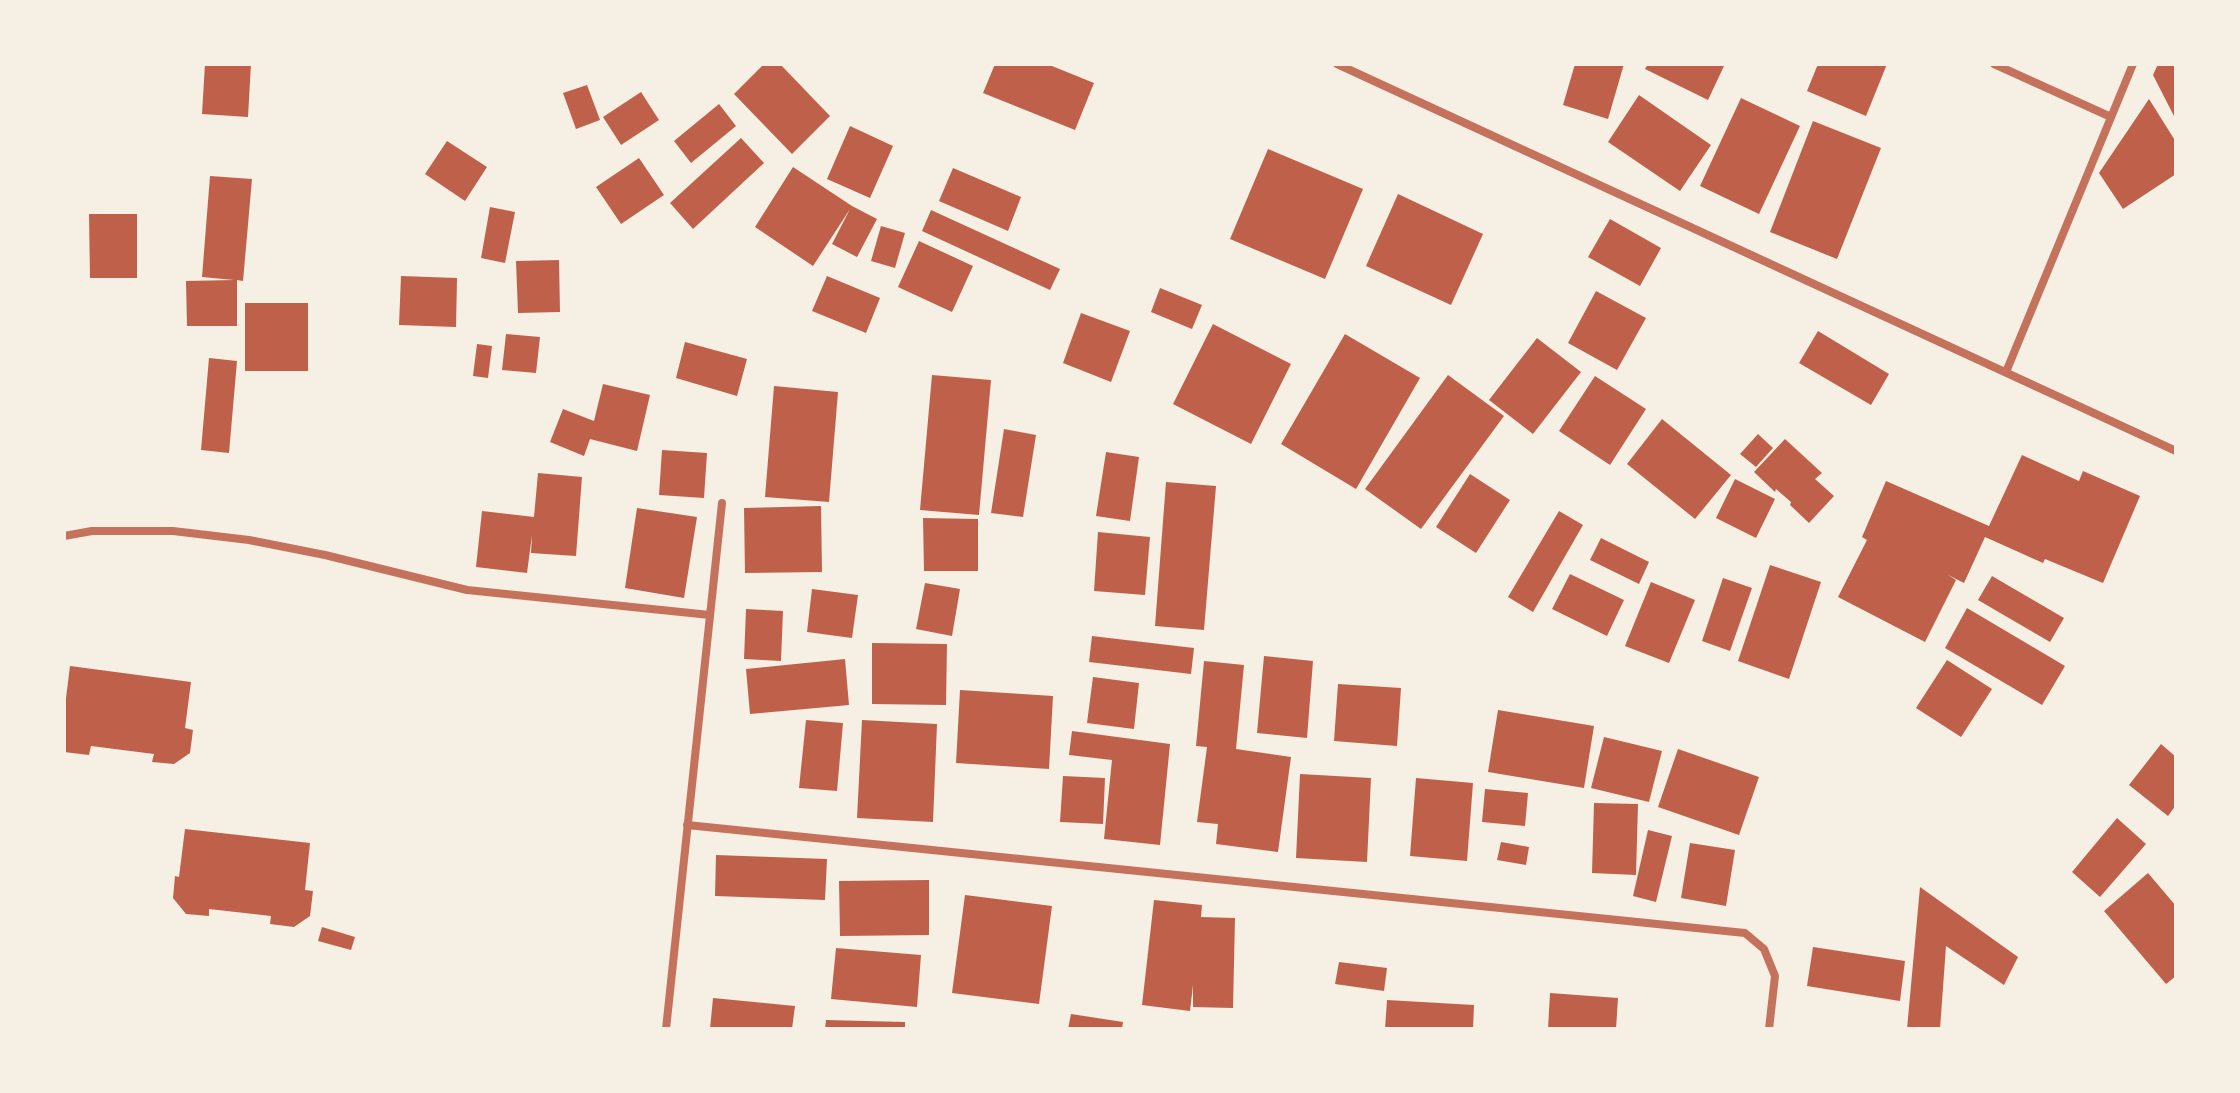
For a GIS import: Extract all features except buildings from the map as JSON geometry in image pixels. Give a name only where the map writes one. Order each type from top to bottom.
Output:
[{"type":"street","points":[[1337,64],[2176,451]]},
{"type":"street","points":[[1994,64],[2111,117]]},
{"type":"street","points":[[2006,372],[2133,64]]},
{"type":"street","points":[[666,1029],[722,503]]},
{"type":"street","points":[[64,536],[92,531],[173,531],[249,540],[467,590],[710,615]]},
{"type":"street","points":[[687,825],[1745,933],[1764,949],[1775,976],[1769,1029]]}]
